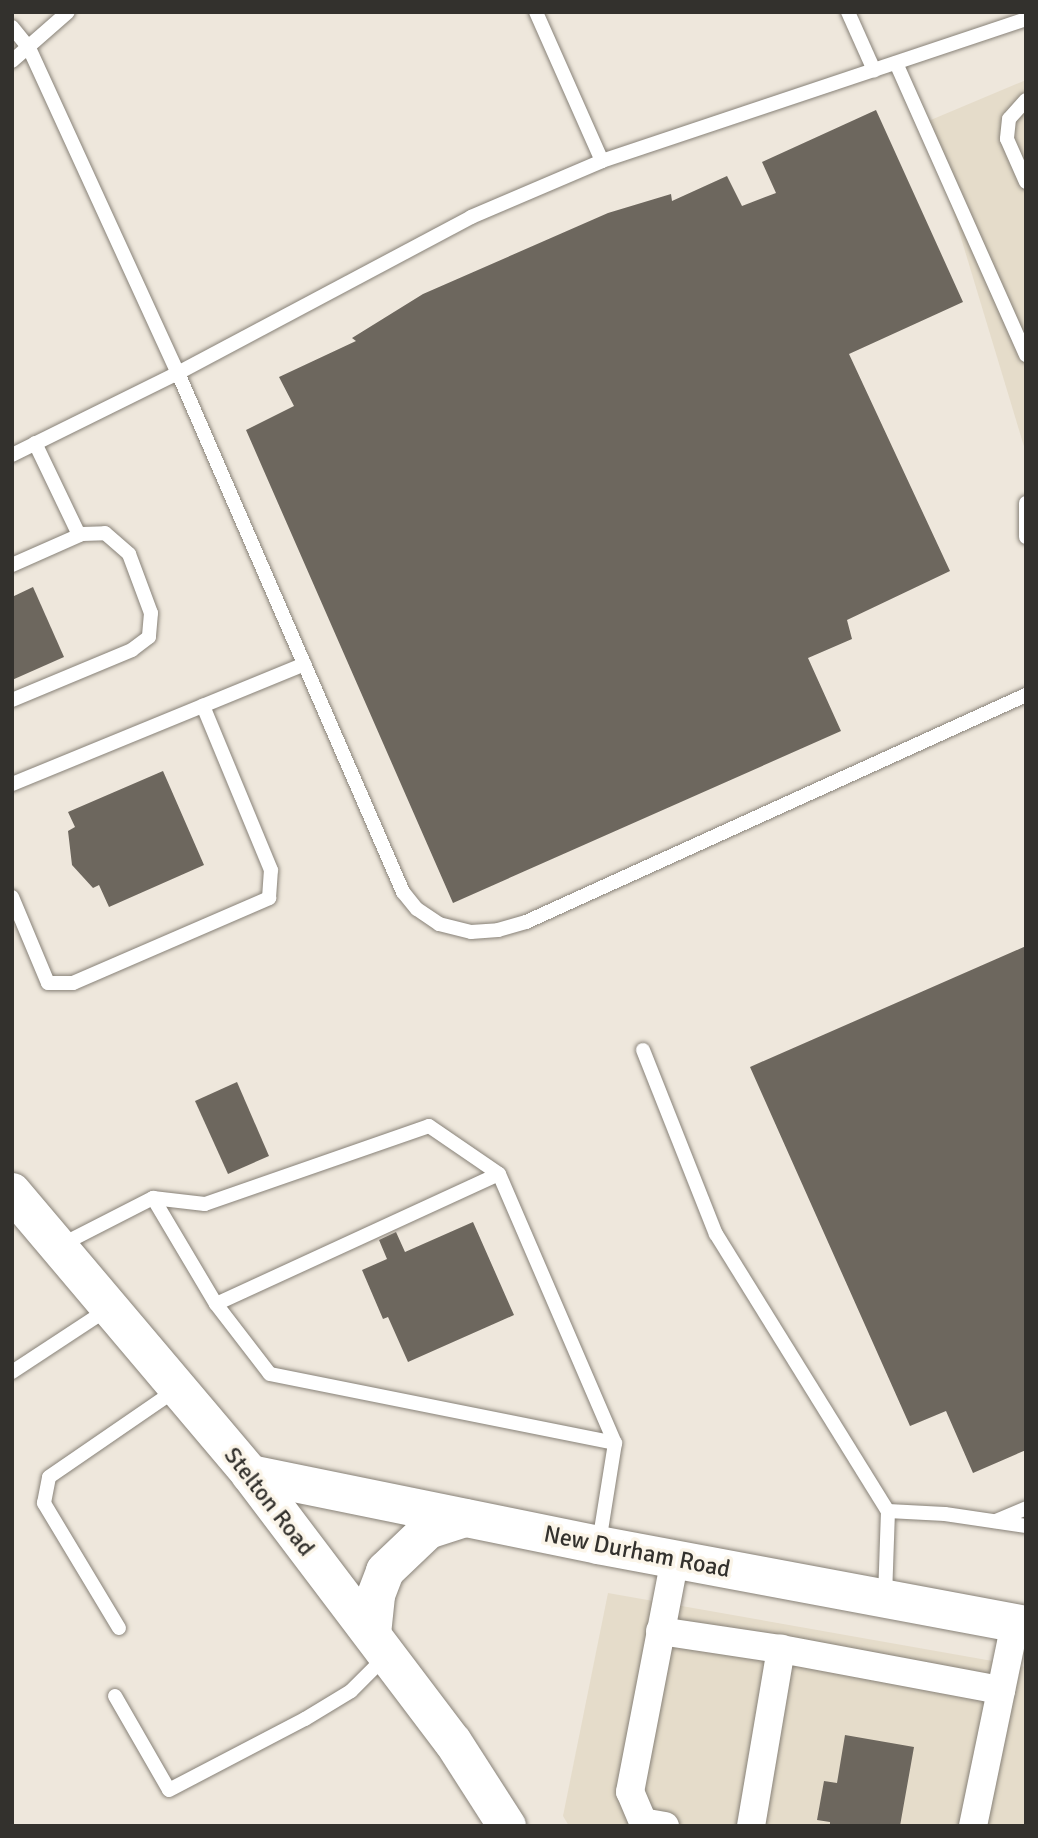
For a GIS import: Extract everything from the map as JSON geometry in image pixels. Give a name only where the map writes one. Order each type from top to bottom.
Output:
[{"type":"main road","name":"Stelton Road","points":[[12,1192],[250,1474],[453,1742],[507,1826]]},
{"type":"main road","name":"New Durham Road","points":[[250,1474],[598,1545],[1020,1624]]},
{"type":"main road","points":[[380,1645],[376,1595],[385,1571],[428,1530],[465,1518]]},
{"type":"street","points":[[665,1826],[643,1822],[630,1792],[675,1559]]},
{"type":"street","points":[[973,1826],[1001,1690],[1020,1624]]},
{"type":"street","points":[[660,1631],[780,1649],[1001,1690]]},
{"type":"street","points":[[751,1826],[780,1649]]},
{"type":"lane","points":[[12,61],[68,12]]},
{"type":"lane","points":[[536,12],[602,161]]},
{"type":"lane","points":[[848,12],[874,70]]},
{"type":"lane","points":[[12,455],[178,373],[471,218],[602,161],[1026,19]]},
{"type":"lane","points":[[12,27],[29,48],[178,373],[403,892],[417,909],[439,923],[471,932],[498,930],[526,922],[1026,695]]},
{"type":"lane","points":[[897,63],[1026,355]]},
{"type":"lane","points":[[1026,100],[1009,119],[1007,139],[1026,182]]},
{"type":"lane","points":[[35,443],[79,535]]},
{"type":"lane","points":[[1026,503],[1026,537]]},
{"type":"lane","points":[[12,565],[79,535],[105,533],[129,554],[151,613],[149,637],[132,650],[12,700]]},
{"type":"lane","points":[[12,784],[304,664]]},
{"type":"lane","points":[[12,897],[48,983],[73,983],[269,898],[271,870],[203,706]]},
{"type":"lane","points":[[643,1050],[716,1234],[888,1511],[885,1598]]},
{"type":"lane","points":[[58,1246],[153,1198],[205,1204],[429,1126],[499,1174],[615,1443],[598,1545]]},
{"type":"lane","points":[[216,1304],[499,1174]]},
{"type":"lane","points":[[153,1198],[216,1304],[270,1374],[615,1443]]},
{"type":"lane","points":[[12,1372],[110,1308]]},
{"type":"lane","points":[[119,1628],[44,1503],[49,1476],[177,1388]]},
{"type":"lane","points":[[994,1522],[1026,1508]]},
{"type":"lane","points":[[888,1511],[945,1514],[1026,1526]]},
{"type":"lane","points":[[116,1696],[169,1790],[306,1719],[351,1691],[380,1645]]},
{"type":"shaded area","points":[[1026,80],[1026,453],[926,122]]},
{"type":"shaded area","points":[[608,1593],[1026,1667],[1024,1826],[569,1826],[563,1816]]},
{"type":"building","points":[[876,110],[963,302],[849,354],[950,571],[847,620],[852,639],[808,658],[841,731],[453,903],[246,430],[294,406],[279,377],[356,341],[352,338],[423,294],[608,213],[671,194],[672,201],[727,176],[742,206],[776,193],[762,162]]},
{"type":"building","points":[[33,587],[64,657],[12,680],[12,597]]},
{"type":"building","points":[[163,771],[204,865],[109,907],[99,885],[93,888],[72,865],[68,831],[75,827],[68,812]]},
{"type":"building","points":[[1026,946],[1026,1450],[973,1473],[946,1411],[910,1426],[750,1067]]},
{"type":"building","points":[[237,1082],[269,1156],[228,1174],[195,1101]]},
{"type":"building","points":[[473,1222],[514,1315],[408,1362],[388,1317],[383,1319],[362,1270],[387,1259],[379,1240],[396,1232],[405,1252]]},
{"type":"building","points":[[845,1735],[914,1747],[900,1826],[830,1826],[830,1822],[817,1820],[824,1781],[837,1783]]}]
